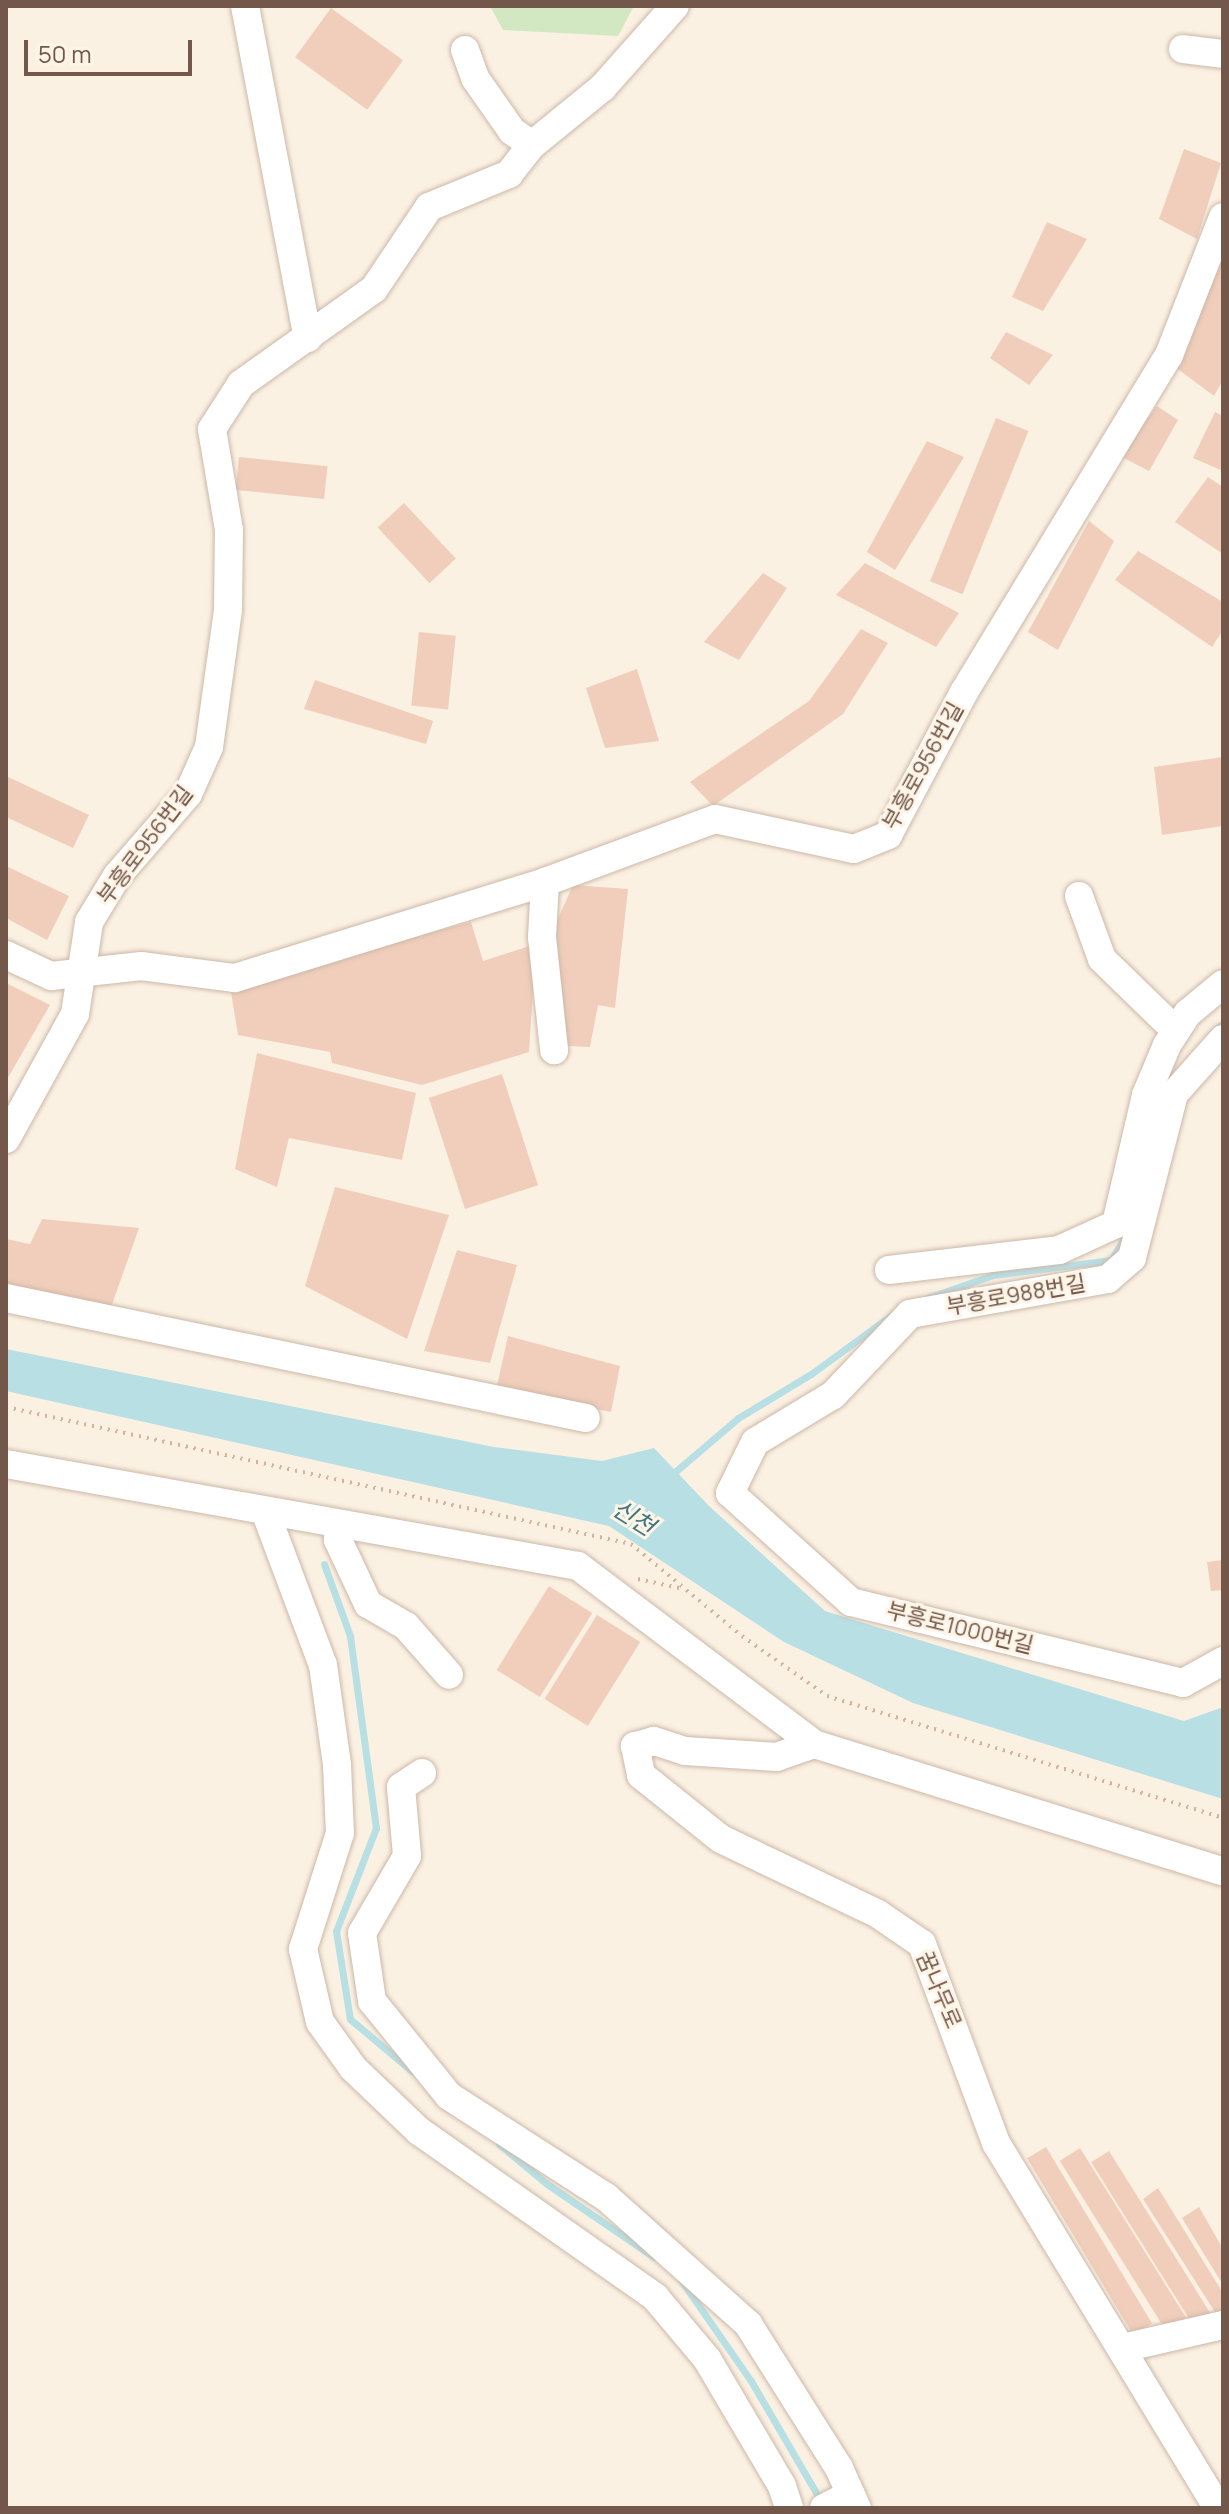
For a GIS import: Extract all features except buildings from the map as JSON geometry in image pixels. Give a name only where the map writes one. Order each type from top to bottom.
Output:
[{"type":"street","points":[[245,6],[308,338]]},
{"type":"street","name":"부흥로956번길","points":[[6,1139],[75,1014],[89,922],[117,876],[188,794],[209,747],[228,610],[229,530],[212,429],[241,384],[374,289],[429,207],[509,174],[532,145],[603,87],[675,6]]},
{"type":"street","points":[[1183,49],[1223,54]]},
{"type":"street","points":[[465,50],[475,78],[512,131],[532,145]]},
{"type":"street","name":"부흥로956번길","points":[[83,974],[141,966],[235,978],[545,882],[715,819],[854,849],[888,835],[964,692],[1169,355],[1223,217]]},
{"type":"street","points":[[545,882],[542,937],[554,1050]]},
{"type":"street","points":[[1079,896],[1102,959],[1176,1031]]},
{"type":"street","points":[[6,955],[51,976],[83,974]]},
{"type":"street","points":[[889,1270],[1059,1250],[1116,1224],[1146,1095],[1176,1031],[1188,1013],[1223,984]]},
{"type":"street","name":"부흥로988번길","points":[[730,1493],[755,1442],[833,1395],[910,1314],[1108,1279],[1132,1258],[1174,1094],[1223,1039]]},
{"type":"street","points":[[6,1298],[586,1418]]},
{"type":"street","points":[[6,1464],[578,1566],[814,1744],[1223,1871]]},
{"type":"street","name":"부흥로1000번길","points":[[730,1493],[851,1602],[1183,1683],[1223,1661]]},
{"type":"street","points":[[265,1511],[323,1665],[337,1765],[340,1833],[303,1949],[320,2022],[353,2068],[419,2131],[655,2297],[707,2359],[782,2486],[789,2508]]},
{"type":"street","points":[[339,1524],[338,1540],[368,1604],[406,1626],[449,1675]]},
{"type":"street","name":"꿈나무로","points":[[814,1744],[777,1757],[685,1751],[654,1741],[635,1746],[641,1775],[721,1839],[878,1914],[922,1944],[996,2143],[1218,2508]]},
{"type":"street","points":[[422,1773],[401,1787],[407,1856],[362,1933],[372,2001],[449,2096],[606,2197],[748,2324],[854,2501],[824,2508]]},
{"type":"street","points":[[1123,2348],[1223,2325]]},
{"type":"green space","points":[[490,6],[634,6],[618,36],[503,30]]},
{"type":"water","name":"신천","points":[[6,1349],[494,1447],[602,1461],[654,1448],[709,1506],[825,1611],[1184,1721],[1223,1707],[1223,1799],[913,1703],[784,1642],[609,1526],[6,1391]]},
{"type":"waterway","points":[[1213,1032],[1223,1023]]},
{"type":"waterway","points":[[927,1298],[993,1275],[1111,1260],[1125,1237]]},
{"type":"waterway","points":[[669,1477],[738,1418],[811,1374],[904,1306]]},
{"type":"waterway","points":[[324,1564],[350,1636],[376,1828],[336,1931],[350,2019],[413,2072]]},
{"type":"waterway","points":[[499,2144],[547,2184],[654,2257]]},
{"type":"waterway","points":[[681,2280],[751,2381],[822,2503]]}]
